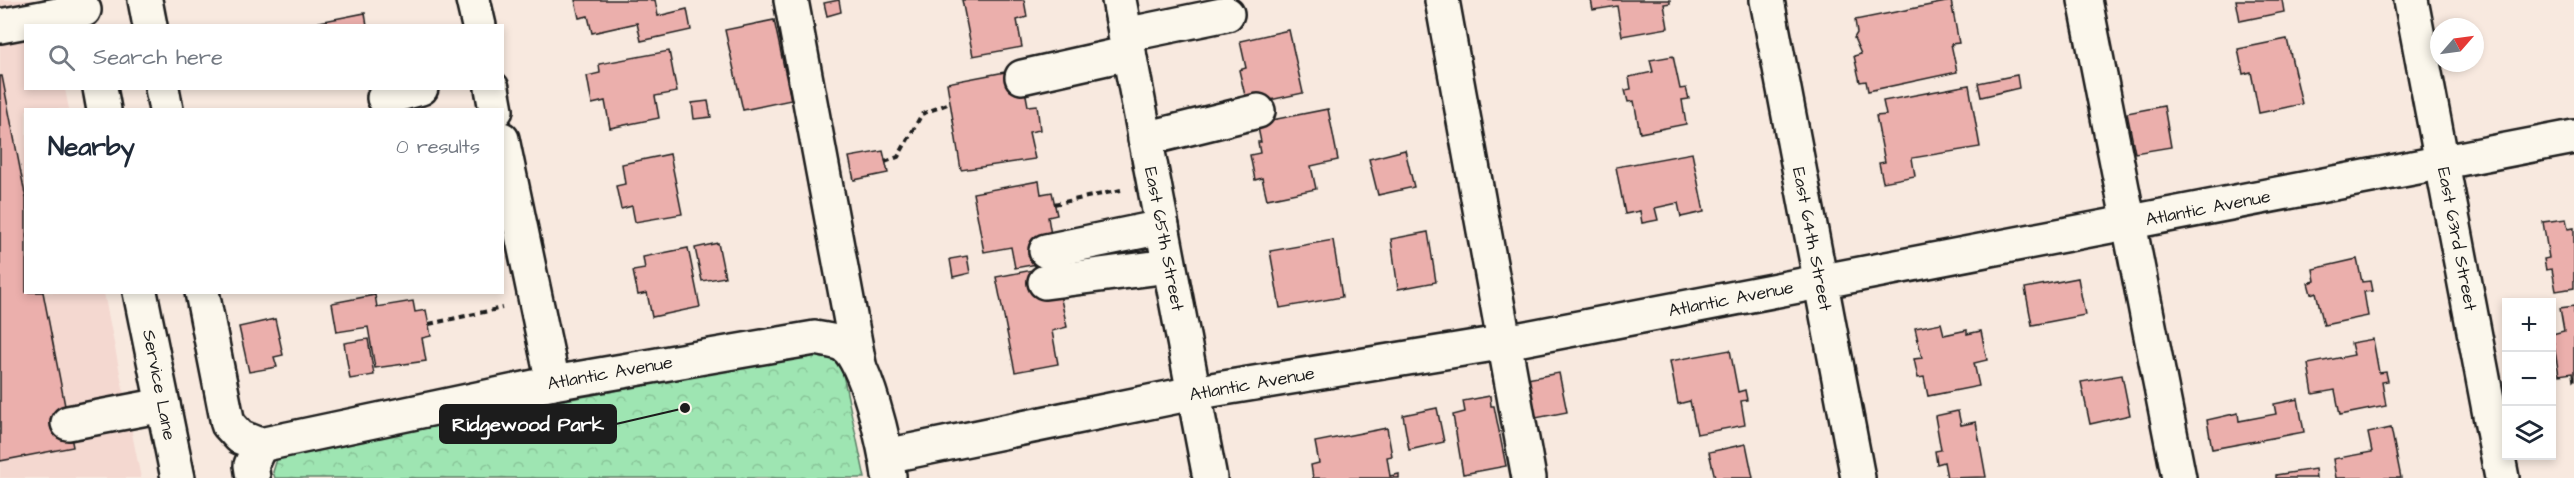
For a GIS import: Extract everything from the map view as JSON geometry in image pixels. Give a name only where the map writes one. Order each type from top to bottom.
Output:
[{"type":"street","points":[[145,0],[150,24]]},
{"type":"street","points":[[473,0],[479,24]]},
{"type":"street","points":[[791,0],[859,364]]},
{"type":"street","name":"East 65th Street","points":[[1119,0],[1210,478]]},
{"type":"street","points":[[1442,0],[1529,478]]},
{"type":"street","name":"East 64th Street","points":[[1767,0],[1858,478]]},
{"type":"street","points":[[2085,0],[2179,478]]},
{"type":"street","name":"East 63rd Street","points":[[2411,0],[2502,478]]},
{"type":"street","points":[[0,26],[85,12]]},
{"type":"street","points":[[1022,77],[1227,14]]},
{"type":"street","points":[[100,90],[104,108]]},
{"type":"street","points":[[162,90],[166,108]]},
{"type":"street","points":[[384,98],[414,90]]},
{"type":"street","points":[[492,90],[496,108]]},
{"type":"street","points":[[1145,139],[1258,111]]},
{"type":"street","name":"Atlantic Avenue","points":[[260,445],[553,383],[815,338],[844,345],[859,364],[888,467],[1193,393],[1506,342],[2574,137]]},
{"type":"street","points":[[504,149],[553,383]]},
{"type":"street","points":[[1162,227],[1046,267],[1169,266]]},
{"type":"street","name":"Service Lane","points":[[140,294],[178,478]]},
{"type":"street","points":[[202,294],[228,424],[240,437],[260,445],[251,465],[253,478]]},
{"type":"street","points":[[68,423],[163,405]]},
{"type":"path","points":[[885,162],[898,157],[922,114],[950,103]]},
{"type":"path","points":[[1054,204],[1153,183]]},
{"type":"path","points":[[429,324],[536,301]]},
{"type":"shaded area","points":[[0,0],[48,0],[53,24],[24,24],[24,90],[65,90],[69,108],[24,108],[24,294],[104,294],[141,478],[0,478]]},
{"type":"green space","points":[[814,353],[828,354],[841,365],[865,478],[275,478],[273,472],[277,459],[291,452]]},
{"type":"building","points":[[575,0],[655,0],[658,16],[687,9],[691,30],[641,41],[637,23],[592,33],[588,16],[579,18]]},
{"type":"building","points":[[839,0],[841,12],[827,16],[824,3]]},
{"type":"building","points":[[962,0],[1024,0],[1027,17],[1017,20],[1022,47],[973,56]]},
{"type":"building","points":[[1591,0],[1670,0],[1670,3],[1664,4],[1668,28],[1622,36],[1617,6],[1593,10]]},
{"type":"building","points":[[2236,0],[2282,0],[2284,12],[2240,21]]},
{"type":"building","points":[[1951,1],[1959,43],[1951,44],[1957,72],[1868,91],[1866,81],[1860,82],[1854,56],[1861,54],[1854,38],[1857,33],[1855,20]]},
{"type":"building","points":[[365,13],[367,24],[320,24],[319,22]]},
{"type":"building","points":[[774,20],[791,100],[743,110],[725,30]]},
{"type":"building","points":[[1289,30],[1303,93],[1256,103],[1246,100],[1239,70],[1246,68],[1240,41]]},
{"type":"building","points":[[2287,39],[2302,104],[2259,113],[2251,72],[2243,74],[2238,49]]},
{"type":"building","points":[[669,51],[677,92],[655,96],[659,118],[610,128],[605,101],[592,104],[587,76],[600,73],[599,64]]},
{"type":"building","points":[[1673,56],[1680,89],[1686,88],[1689,99],[1682,100],[1686,124],[1640,133],[1634,101],[1628,102],[1625,90],[1631,89],[1629,77],[1653,72],[1650,60]]},
{"type":"building","points":[[1021,69],[1028,106],[1037,105],[1040,130],[1029,132],[1035,159],[961,170],[947,83]]},
{"type":"building","points":[[2017,75],[2019,88],[1981,97],[1978,83]]},
{"type":"building","points":[[0,76],[2,76],[24,189],[24,294],[43,294],[73,447],[0,461]]},
{"type":"building","points":[[1969,85],[1980,147],[1912,158],[1915,176],[1883,182],[1879,163],[1885,162],[1876,116],[1886,115],[1883,101]]},
{"type":"building","points":[[708,101],[711,117],[694,119],[692,103]]},
{"type":"building","points":[[2164,106],[2171,147],[2135,153],[2127,113]]},
{"type":"building","points":[[1328,109],[1338,160],[1311,166],[1316,189],[1267,199],[1262,178],[1255,180],[1250,155],[1260,153],[1258,142],[1261,142],[1257,123]]},
{"type":"building","points":[[1405,150],[1414,187],[1378,195],[1369,159]]},
{"type":"building","points":[[883,151],[888,173],[854,180],[849,157]]},
{"type":"building","points":[[1692,153],[1704,212],[1681,217],[1678,203],[1655,208],[1658,220],[1642,223],[1640,211],[1625,214],[1616,167]]},
{"type":"building","points":[[670,154],[682,214],[635,222],[632,206],[621,209],[616,186],[625,184],[622,164]]},
{"type":"building","points":[[1039,181],[1041,194],[1052,192],[1057,215],[1048,217],[1052,241],[1048,262],[1015,268],[1011,247],[984,252],[973,193]]},
{"type":"building","points":[[2566,219],[2568,229],[2574,228],[2574,288],[2556,291],[2552,269],[2546,270],[2544,259],[2549,258],[2543,222]]},
{"type":"building","points":[[1428,232],[1436,282],[1398,289],[1391,239]]},
{"type":"building","points":[[1333,240],[1342,297],[1280,308],[1270,251]]},
{"type":"building","points":[[718,243],[725,277],[702,281],[695,248]]},
{"type":"building","points":[[688,248],[700,307],[652,317],[647,293],[638,295],[633,271],[645,269],[643,257]]},
{"type":"building","points":[[967,256],[970,273],[953,277],[950,259]]},
{"type":"building","points":[[2357,259],[2362,282],[2370,281],[2372,291],[2364,292],[2368,316],[2324,325],[2316,292],[2311,294],[2308,283],[2315,281],[2313,269]]},
{"type":"building","points":[[1043,268],[1059,290],[1067,327],[1052,331],[1058,364],[1015,372],[996,277]]},
{"type":"building","points":[[2078,278],[2085,315],[2032,325],[2025,288]]},
{"type":"building","points":[[375,295],[377,307],[413,301],[415,312],[426,310],[431,336],[422,338],[426,361],[375,368],[368,327],[337,332],[332,303]]},
{"type":"building","points":[[2574,306],[2573,381],[2572,373],[2559,375],[2556,333],[2564,331],[2560,308]]},
{"type":"building","points":[[275,319],[283,355],[274,357],[277,367],[249,372],[239,327]]},
{"type":"building","points":[[1941,323],[1944,335],[1967,330],[1967,334],[1981,331],[1987,360],[1974,363],[1979,386],[1928,396],[1924,377],[1918,378],[1914,359],[1922,358],[1915,328]]},
{"type":"building","points":[[368,339],[374,375],[350,379],[344,343]]},
{"type":"building","points":[[2373,339],[2379,373],[2386,372],[2388,381],[2382,382],[2386,406],[2340,415],[2335,390],[2313,394],[2308,364],[2354,355],[2351,343]]},
{"type":"building","points":[[1730,350],[1738,392],[1745,390],[1747,400],[1741,401],[1745,425],[1697,434],[1690,401],[1678,404],[1670,361]]},
{"type":"building","points":[[1559,373],[1567,412],[1536,418],[1527,379]]},
{"type":"building","points":[[2122,375],[2130,415],[2090,424],[2081,382]]},
{"type":"building","points":[[1490,396],[1506,466],[1463,474],[1453,415],[1465,412],[1463,401]]},
{"type":"building","points":[[2298,399],[2304,432],[2212,449],[2207,420],[2238,413],[2239,421],[2276,414],[2274,404]]},
{"type":"building","points":[[1437,408],[1444,442],[1409,450],[1403,415]]},
{"type":"building","points":[[1958,411],[1961,425],[1976,422],[1986,477],[1947,478],[1944,462],[1937,464],[1935,451],[1941,450],[1935,416]]},
{"type":"building","points":[[1387,428],[1392,456],[1387,457],[1390,476],[1399,474],[1399,478],[1313,478],[1311,465],[1319,463],[1315,442]]},
{"type":"building","points":[[2391,428],[2401,478],[2336,478],[2333,459],[2372,452],[2368,433]]},
{"type":"building","points":[[1746,444],[1753,478],[1715,478],[1709,452]]},
{"type":"building","points":[[2315,469],[2316,478],[2276,478],[2276,475]]},
{"type":"place","name":"Ridgewood Park","points":[[685,408]]}]
